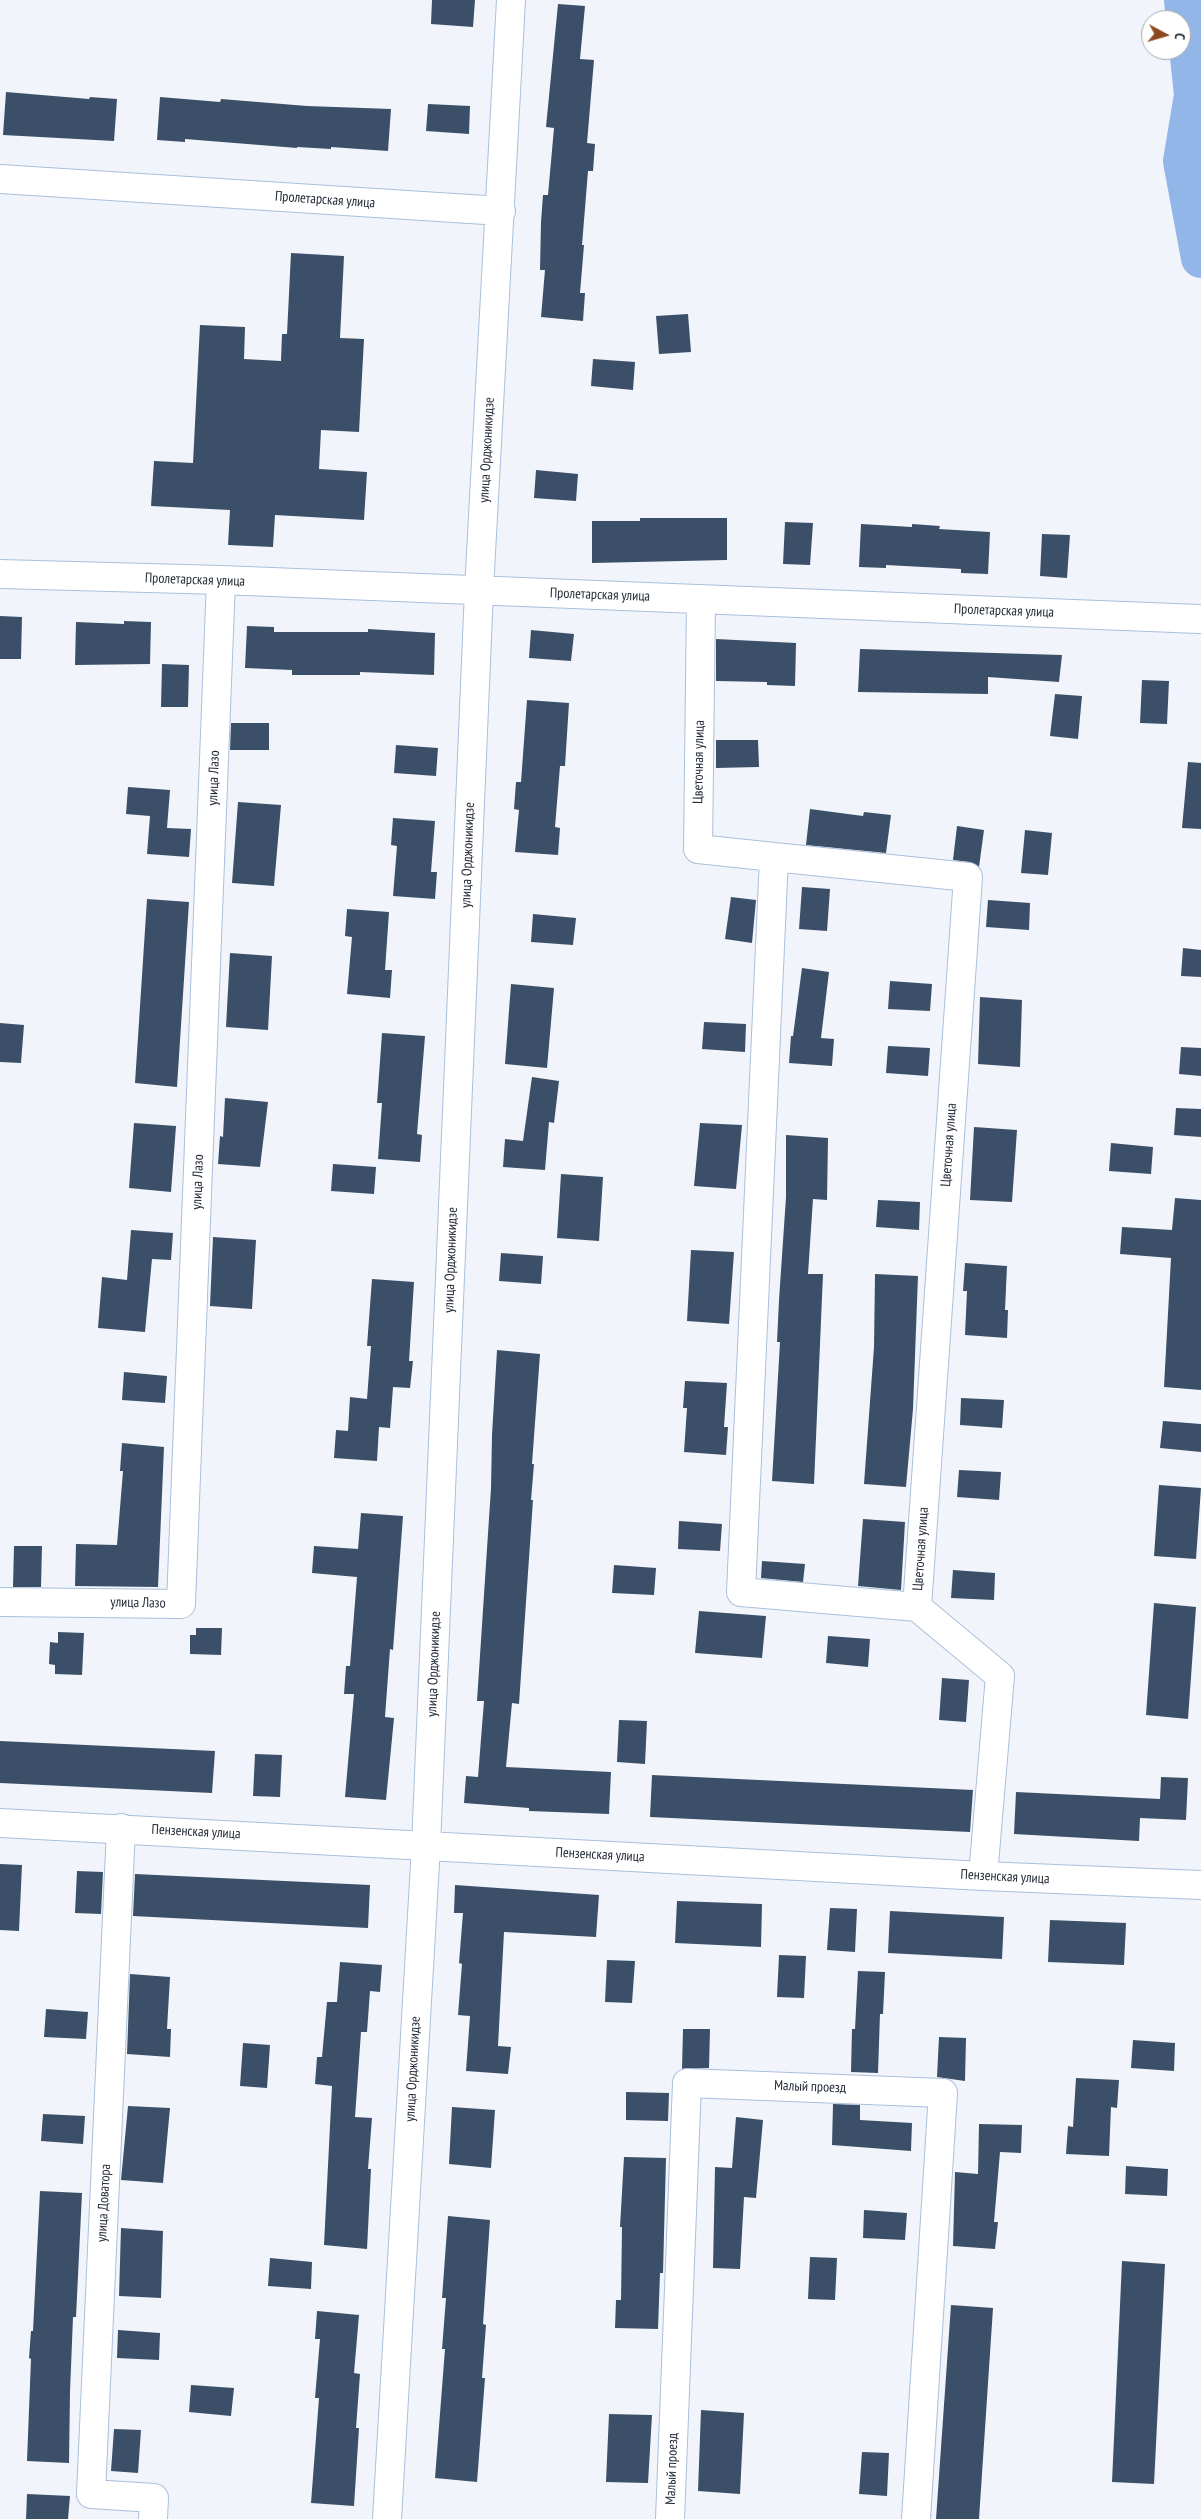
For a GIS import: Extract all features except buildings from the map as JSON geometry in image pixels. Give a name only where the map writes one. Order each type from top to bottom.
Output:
[{"type":"street","name":"улица Орджоникидзе","points":[[387,2519],[426,1846],[479,590],[511,0]]},
{"type":"street","name":"Пролетарская улица","points":[[0,179],[501,212]]},
{"type":"street","name":"Пролетарская улица","points":[[0,574],[221,580],[1200,619]]},
{"type":"street","name":"улица Лазо","points":[[0,1602],[181,1604],[221,580]]},
{"type":"street","name":"Цветочная улица","points":[[701,599],[698,849],[968,877],[917,1607]]},
{"type":"street","name":"Цветочная улица","points":[[774,857],[741,1592],[917,1607],[1000,1676],[983,1876]]},
{"type":"street","name":"Пензенская улица","points":[[0,1823],[121,1828],[983,1876],[1201,1885]]},
{"type":"street","name":"улица Доватора","points":[[121,1828],[91,2494],[154,2498],[153,2519]]},
{"type":"street","name":"Малый проезд","points":[[670,2519],[687,2082],[943,2093],[916,2519]]},
{"type":"waterway","points":[[1184,0],[1194,95],[1183,161],[1201,258]]}]
